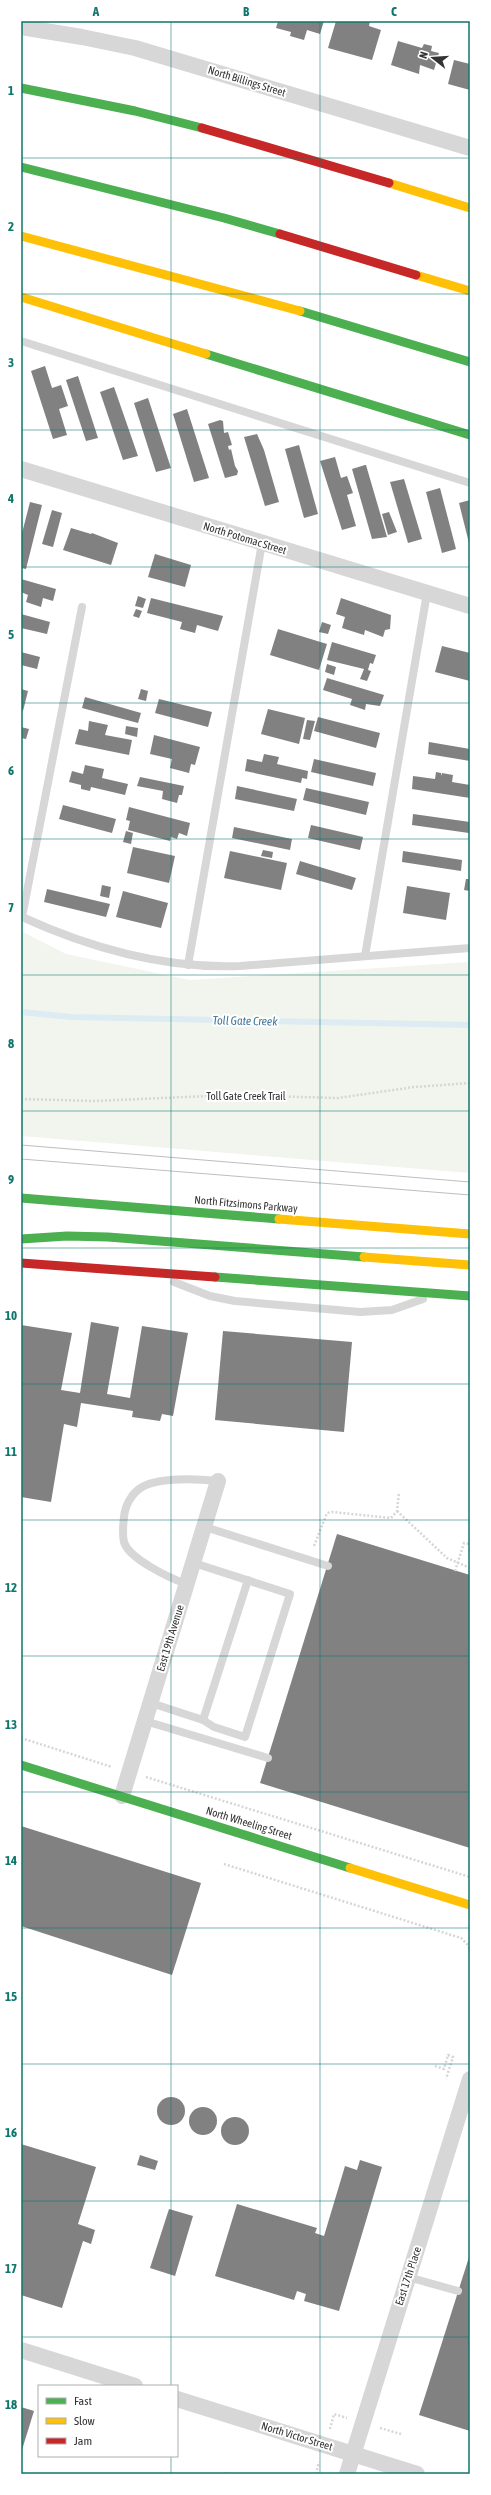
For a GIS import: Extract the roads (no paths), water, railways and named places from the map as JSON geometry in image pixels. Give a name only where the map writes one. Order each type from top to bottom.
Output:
[{"type":"main road","points":[[21,88],[154,115],[239,138],[470,208]]},
{"type":"main road","points":[[21,168],[194,210],[470,291]]},
{"type":"main road","points":[[21,236],[235,292],[470,362]]},
{"type":"main road","points":[[21,297],[470,434]]},
{"type":"main road","name":"North Fitzsimons Parkway","points":[[21,1198],[470,1234]]},
{"type":"main road","points":[[21,1239],[67,1236],[108,1237],[470,1265]]},
{"type":"main road","points":[[21,1263],[470,1296]]},
{"type":"main road","name":"North Wheeling Street","points":[[21,1765],[470,1905]]},
{"type":"street","name":"North Billings Street","points":[[21,27],[44,26],[164,56],[470,148]]},
{"type":"street","name":"North Potomac Street","points":[[21,469],[470,606]]},
{"type":"street","name":"East 19th Avenue","points":[[122,1796],[186,1584],[205,1527],[218,1480]]},
{"type":"street","name":"East 17th Place","points":[[347,2474],[470,2079]]},
{"type":"street","points":[[21,2350],[132,2385]]},
{"type":"street","name":"North Victor Street","points":[[178,2399],[417,2474]]},
{"type":"lane","points":[[21,341],[470,482]]},
{"type":"lane","points":[[188,965],[262,543]]},
{"type":"lane","points":[[365,956],[427,593]]},
{"type":"lane","points":[[82,607],[22,917],[94,945],[188,965],[240,966],[470,948]]},
{"type":"lane","points":[[150,1272],[210,1296],[235,1301],[360,1312],[392,1310],[438,1293]]},
{"type":"lane","points":[[186,1584],[161,1574],[140,1559],[124,1543],[122,1529],[124,1512],[133,1494],[144,1486],[171,1481],[218,1480]]},
{"type":"lane","points":[[205,1527],[328,1566]]},
{"type":"lane","points":[[151,1703],[203,1720],[214,1727],[245,1737],[290,1594],[194,1563]]},
{"type":"lane","points":[[203,1720],[248,1580]]},
{"type":"lane","points":[[145,1720],[268,1758]]},
{"type":"lane","points":[[408,2277],[458,2292]]},
{"type":"waterway","name":"Toll Gate Creek","points":[[21,1012],[71,1017],[470,1025]]},
{"type":"tram line","points":[[21,1145],[470,1182]]},
{"type":"tram line","points":[[21,1159],[470,1195]]}]
